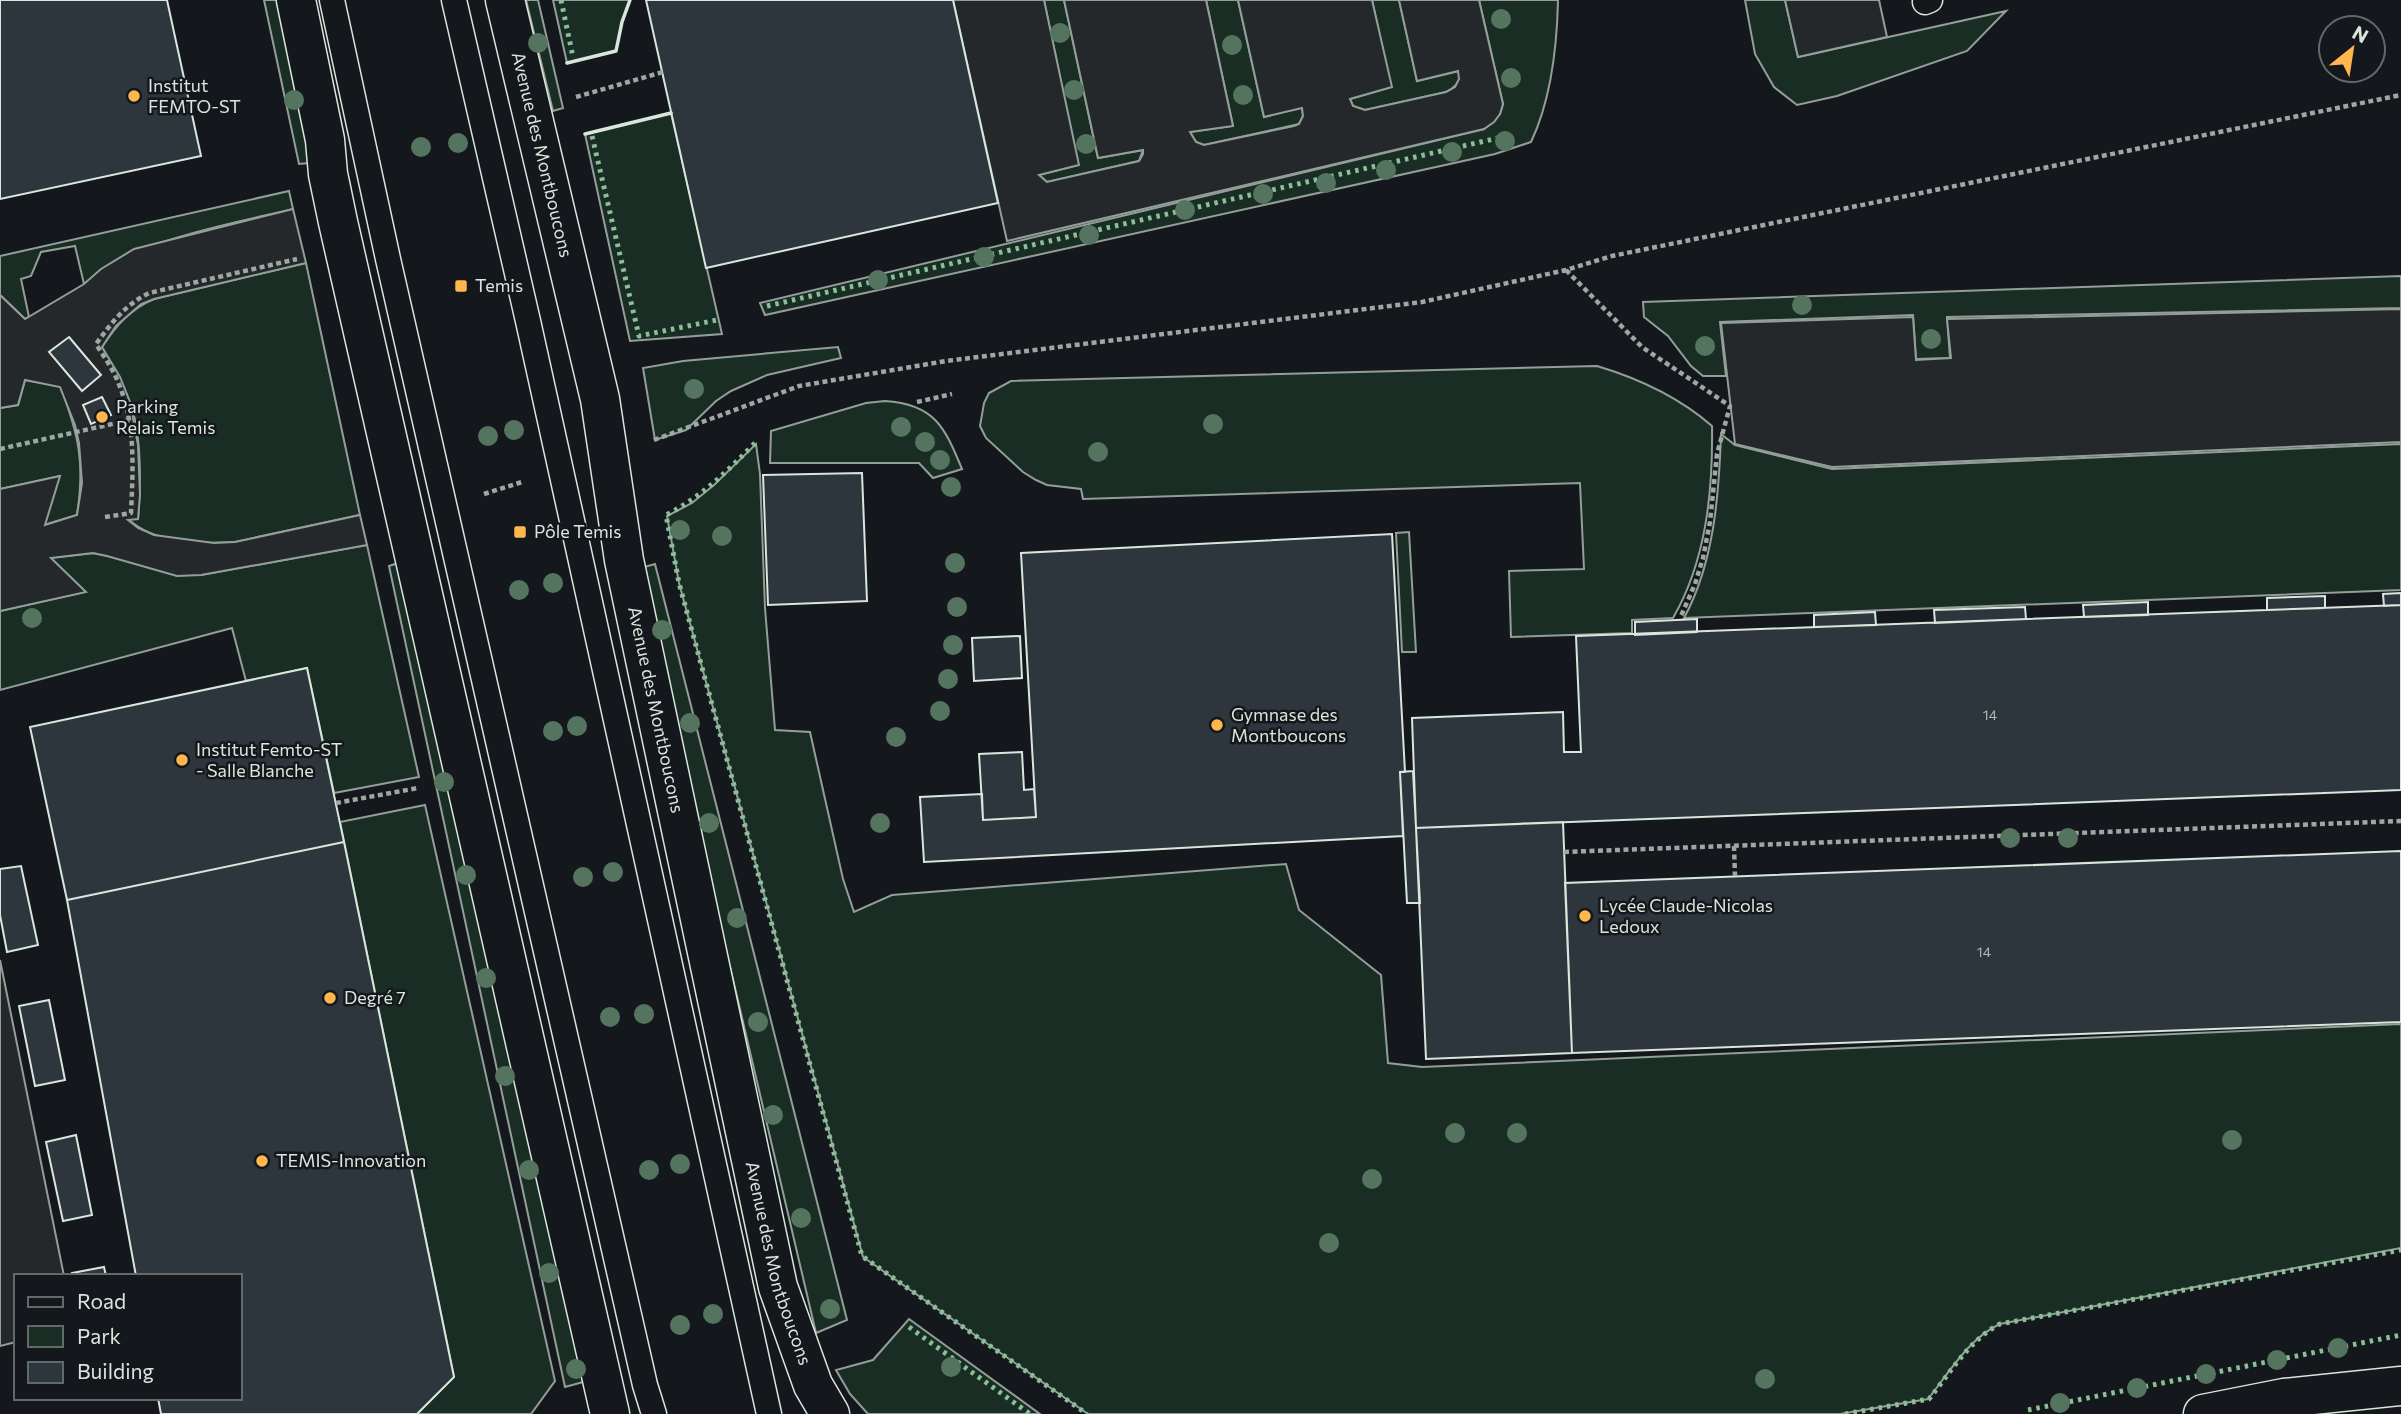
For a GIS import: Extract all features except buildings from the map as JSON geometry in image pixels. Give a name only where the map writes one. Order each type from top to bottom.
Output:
[{"type":"street","points":[[296,0],[325,140],[328,174],[338,222],[610,1414]]},
{"type":"street","name":"Avenue des Montboucons","points":[[505,0],[600,399],[624,561],[778,1287],[813,1385],[830,1414]]},
{"type":"street","points":[[2284,1398],[2401,1359]]},
{"type":"street","points":[[2203,1414],[2284,1398],[2401,1387]]},
{"type":"lane","points":[[332,0],[447,519],[645,1385],[654,1414]]},
{"type":"lane","points":[[454,0],[525,308],[769,1414]]},
{"type":"path","points":[[579,96],[663,72]]},
{"type":"path","points":[[655,440],[799,386],[946,361],[1422,302],[1566,270],[1612,256],[2401,95]]},
{"type":"path","points":[[105,517],[131,513],[133,446],[130,420],[118,381],[96,344],[116,316],[129,304],[149,293],[299,259]]},
{"type":"path","points":[[1566,270],[1643,347],[1730,406],[1717,454],[1712,512],[1703,558],[1681,616]]},
{"type":"path","points":[[917,401],[952,394]]},
{"type":"path","points":[[0,449],[130,420]]},
{"type":"path","points":[[336,803],[427,787]]},
{"type":"path","points":[[1564,852],[2401,821]]},
{"type":"path","points":[[1734,846],[1735,876]]},
{"type":"green space","points":[[264,0],[280,0],[308,129],[309,163],[299,164]]},
{"type":"green space","points":[[526,0],[538,0],[563,108],[553,111]]},
{"type":"green space","points":[[553,0],[630,0],[616,51],[567,63]]},
{"type":"green space","points":[[1044,0],[1064,0],[1098,158],[1143,150],[1139,161],[1047,182],[1039,175],[1078,165]]},
{"type":"green space","points":[[1206,0],[1238,0],[1264,117],[1302,107],[1303,116],[1299,124],[1204,145],[1196,142],[1190,132],[1233,126]]},
{"type":"green space","points":[[1372,0],[1399,0],[1417,81],[1459,71],[1458,81],[1454,86],[1446,92],[1365,110],[1353,106],[1350,99],[1391,87]]},
{"type":"green space","points":[[1479,0],[1558,0],[1552,73],[1544,109],[1531,142],[1495,154],[765,315],[760,303],[1484,129],[1500,114],[1503,104]]},
{"type":"green space","points":[[1745,0],[1785,0],[1798,57],[2006,11],[1967,51],[1837,96],[1797,105],[1774,87],[1755,54]]},
{"type":"green space","points":[[671,113],[722,334],[630,341],[585,134]]},
{"type":"green space","points":[[289,191],[293,209],[212,228],[156,245],[105,269],[84,284],[75,246],[41,252],[31,276],[21,279],[29,317],[25,319],[0,295],[0,256]]},
{"type":"green space","points":[[306,263],[360,515],[235,542],[178,541],[139,527],[128,519],[138,519],[140,475],[136,427],[126,393],[102,347],[124,319],[154,299]]},
{"type":"green space","points":[[2401,276],[2401,308],[1947,317],[1950,358],[1916,359],[1913,315],[1720,322],[1726,376],[1703,376],[1691,366],[1668,336],[1644,317],[1643,302]]},
{"type":"green space","points":[[838,347],[841,358],[767,375],[716,401],[686,430],[655,440],[643,368],[683,361]]},
{"type":"green space","points":[[1597,366],[1658,390],[1686,406],[1712,426],[1709,501],[1693,573],[1673,618],[1632,620],[1632,633],[1511,637],[1509,571],[1584,569],[1580,483],[1083,499],[1081,489],[1047,485],[1023,472],[986,438],[980,426],[984,403],[989,393],[1011,381]]},
{"type":"green space","points":[[25,380],[60,386],[79,449],[77,515],[44,525],[59,476],[0,489],[0,408],[18,405]]},
{"type":"green space","points":[[885,401],[916,407],[927,413],[943,430],[962,469],[933,478],[919,463],[770,463],[771,431],[866,403]]},
{"type":"green space","points":[[1721,434],[1735,445],[1832,469],[2401,444],[2401,590],[1684,618],[1702,575],[1713,528]]},
{"type":"green space","points":[[756,444],[775,730],[810,732],[843,879],[854,912],[892,895],[1286,864],[1299,910],[1381,975],[1388,1063],[1422,1067],[2401,1024],[2401,1248],[2000,1324],[1969,1347],[1928,1399],[1840,1414],[1088,1414],[863,1257],[679,583],[667,516],[692,503]]},
{"type":"green space","points":[[1409,532],[1416,652],[1402,652],[1396,533]]},
{"type":"green space","points":[[367,545],[419,777],[334,793],[307,668],[246,681],[232,628],[0,690],[0,611],[85,592],[50,558],[93,553],[201,575]]},
{"type":"green space","points":[[407,560],[594,1379],[565,1387],[389,566]]},
{"type":"green space","points":[[655,564],[847,1320],[816,1333],[639,579],[644,567]]},
{"type":"green space","points":[[425,805],[555,1381],[531,1414],[417,1414],[454,1377],[340,822]]},
{"type":"green space","points":[[909,1319],[1040,1414],[868,1414],[850,1394],[836,1370],[873,1360]]},
{"type":"shaded area","points":[[953,0],[1044,0],[1079,165],[1039,175],[1047,182],[1139,161],[1143,154],[1143,150],[1098,158],[1064,0],[1206,0],[1233,126],[1190,132],[1196,142],[1204,145],[1294,126],[1299,124],[1303,116],[1302,108],[1264,117],[1238,0],[1372,0],[1392,87],[1350,99],[1353,106],[1365,110],[1446,92],[1455,87],[1459,79],[1458,71],[1417,81],[1399,0],[1479,0],[1503,104],[1494,122],[1484,129],[1007,241]]},
{"type":"shaded area","points":[[1785,0],[1879,0],[1887,37],[1798,57]]},
{"type":"shaded area","name":"Parking Relais Temis","points":[[293,209],[306,263],[141,304],[116,326],[102,347],[120,377],[130,402],[138,445],[138,519],[128,520],[154,535],[214,543],[235,542],[360,515],[367,545],[201,575],[177,576],[93,553],[51,558],[86,592],[0,611],[0,489],[60,476],[45,525],[77,515],[82,483],[75,425],[60,387],[25,380],[18,405],[0,408],[0,295],[25,319],[84,284],[101,269],[134,249]]},
{"type":"shaded area","points":[[2401,309],[2401,442],[1832,467],[1735,444],[1721,323],[1913,317],[1916,360],[1951,358],[1947,319]]},
{"type":"shaded area","points":[[0,960],[64,1274],[14,1274],[14,1342],[0,1346]]},
{"type":"hedge","points":[[561,0],[573,57]]},
{"type":"hedge","points":[[767,306],[1511,135]]},
{"type":"hedge","points":[[592,136],[639,336],[717,320]]},
{"type":"hedge","points":[[755,443],[703,492],[666,515],[679,583],[862,1256],[1087,1414]]},
{"type":"hedge","points":[[1845,1414],[1929,1399],[1969,1348],[2000,1324],[2401,1250]]},
{"type":"hedge","points":[[909,1327],[1030,1414]]},
{"type":"hedge","points":[[2028,1410],[2401,1335]]},
{"type":"wall","points":[[567,63],[616,51],[630,0]]},
{"type":"wall","points":[[585,134],[671,113]]},
{"type":"place","name":"Institut FEMTO-ST","points":[[134,96]]},
{"type":"place","name":"Temis","points":[[461,286]]},
{"type":"place","name":"Parking Relais Temis","points":[[102,417]]},
{"type":"place","name":"Pôle Temis","points":[[520,532]]},
{"type":"place","name":"Gymnase des Montboucons","points":[[1217,725]]},
{"type":"place","name":"Institut Femto-ST - Salle Blanche","points":[[182,760]]},
{"type":"place","name":"Lycée Claude-Nicolas Ledoux","points":[[1585,916]]},
{"type":"place","name":"Degré 7","points":[[330,998]]},
{"type":"place","name":"TEMIS-Innovation","points":[[262,1161]]}]
